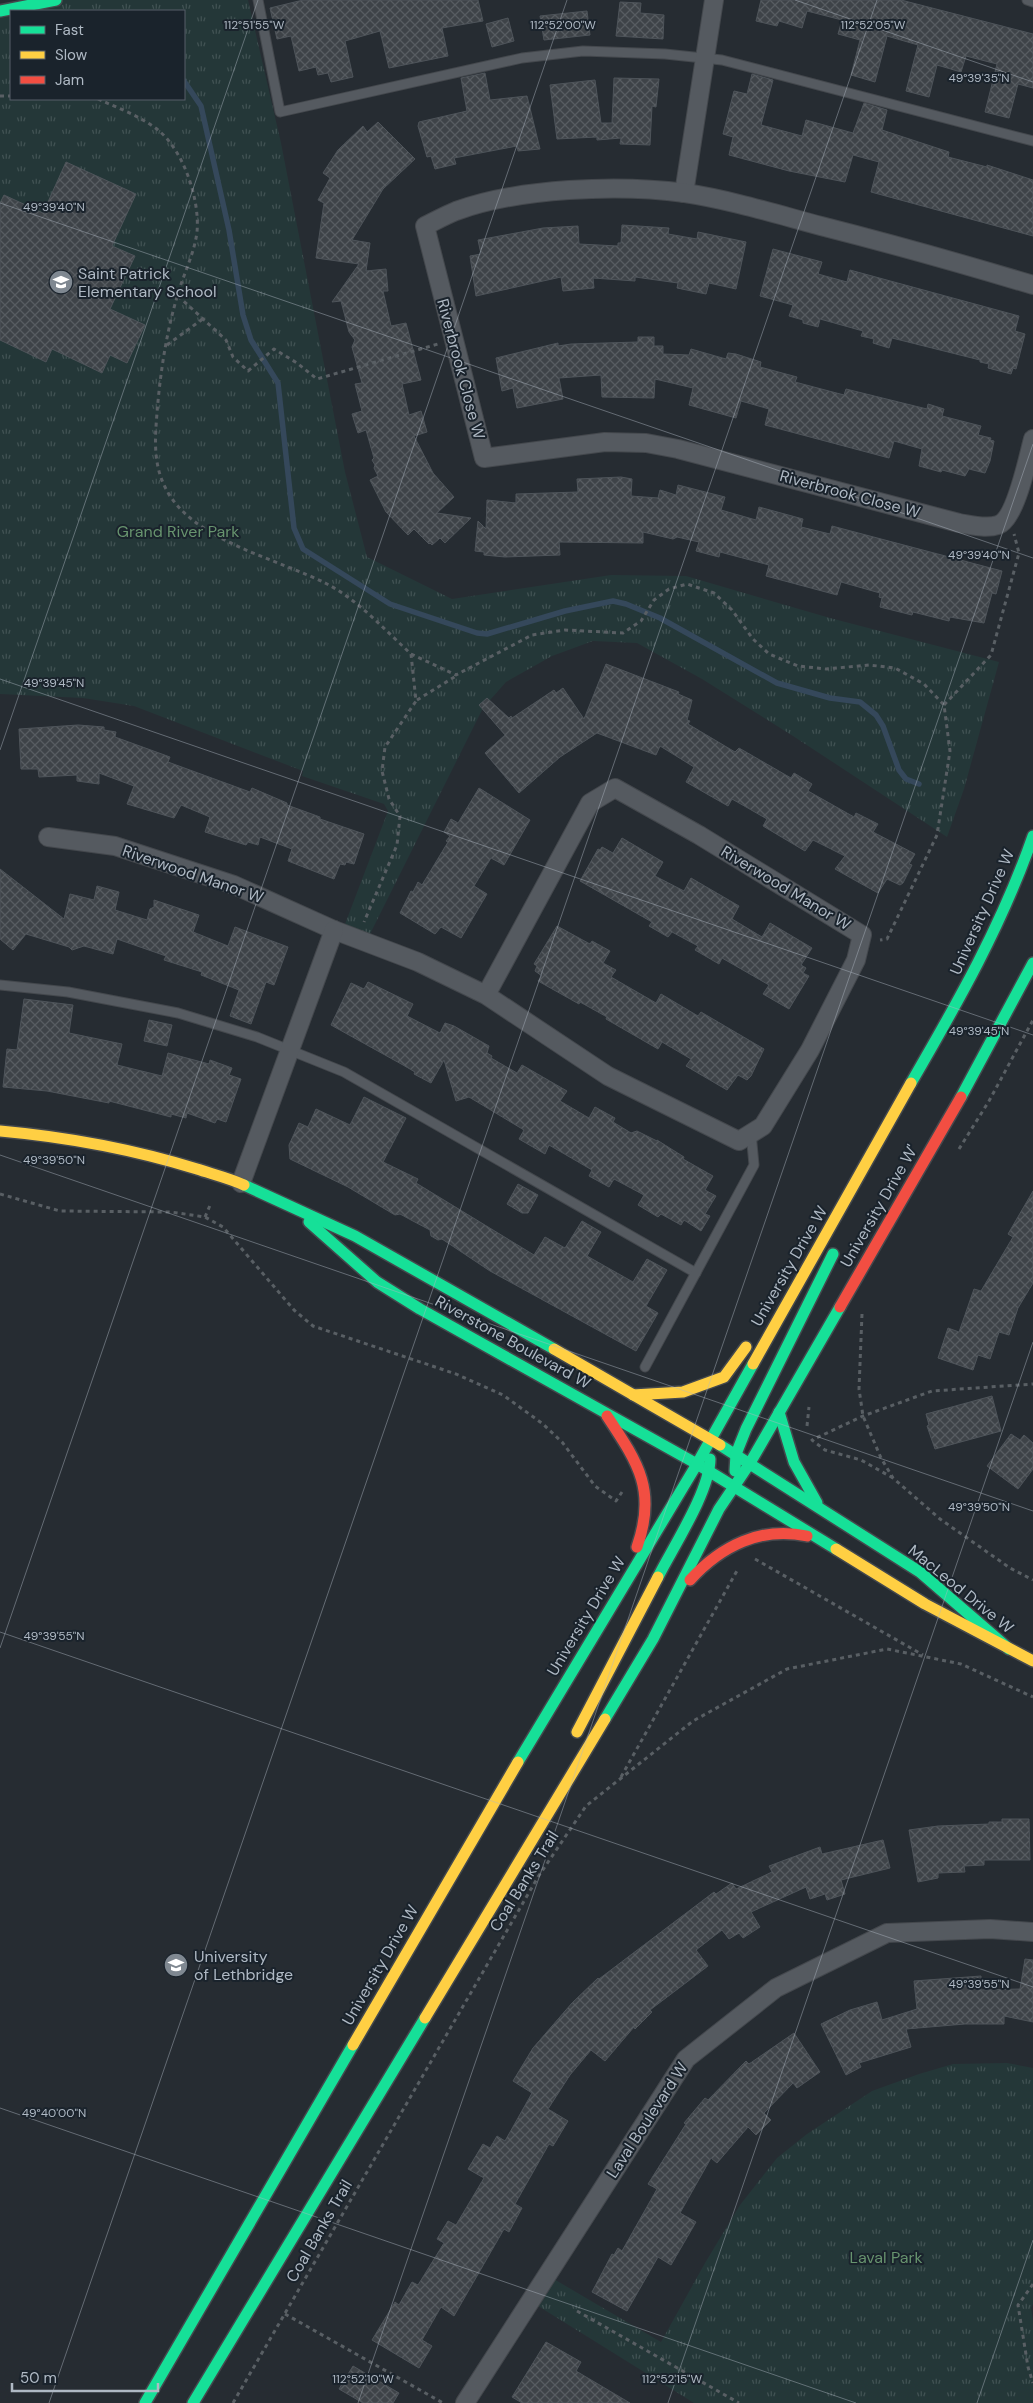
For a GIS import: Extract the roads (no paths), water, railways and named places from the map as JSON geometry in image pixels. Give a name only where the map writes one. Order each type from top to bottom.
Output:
[{"type":"main road","points":[[0,11],[56,0]]},
{"type":"main road","name":"University Drive W","points":[[145,2403],[528,1743],[697,1464],[981,960],[1017,882],[1033,836]]},
{"type":"main road","name":"University Drive W'","points":[[750,1463],[986,1054],[1033,964]]},
{"type":"main road","points":[[888,1149],[915,1078]]},
{"type":"main road","name":"Riverstone Boulevard W","points":[[0,1131],[45,1135],[110,1146],[170,1161],[241,1183],[355,1236],[750,1463]]},
{"type":"main road","name":"Riverstone Boulevard W","points":[[291,1206],[377,1282],[420,1309],[734,1486]]},
{"type":"main road","points":[[633,1395],[683,1392],[724,1377],[838,1214]]},
{"type":"main road","points":[[734,1486],[736,1454],[746,1428],[839,1243]]},
{"type":"main road","points":[[602,1410],[630,1449],[642,1477],[647,1510],[628,1578]]},
{"type":"main road","points":[[779,1412],[794,1462],[820,1507]]},
{"type":"main road","points":[[574,1739],[710,1472],[711,1439]]},
{"type":"main road","points":[[193,2403],[672,1604],[719,1509],[750,1463]]},
{"type":"main road","name":"MacLeod Drive W","points":[[750,1463],[920,1572],[1009,1649]]},
{"type":"main road","name":"MacLeod Drive W","points":[[734,1486],[925,1604],[1009,1649]]},
{"type":"main road","points":[[672,1604],[693,1577],[710,1560],[746,1539],[780,1531],[798,1533],[826,1543]]},
{"type":"main road","points":[[1009,1649],[1033,1661]]},
{"type":"main road","points":[[501,1888],[542,1800]]},
{"type":"street","points":[[684,193],[714,0]]},
{"type":"street","name":"Riverbrook Close W","points":[[1033,285],[896,245],[753,208],[684,193],[611,189],[557,192],[482,204],[455,212],[426,226],[484,458],[595,443],[646,443],[678,449],[959,523],[990,526],[999,525],[1007,519],[1033,439]]},
{"type":"street","name":"Riverwood Manor W","points":[[48,838],[115,846],[234,885],[334,930],[418,962],[486,995],[608,1076],[739,1141],[763,1126],[810,1050],[856,960],[862,935],[699,835],[615,788],[590,802],[486,995]]},
{"type":"street","points":[[241,1183],[334,930]]},
{"type":"street","name":"Laval Boulevard W","points":[[465,2403],[686,2059],[776,1988],[887,1933],[990,1929],[1033,1932]]},
{"type":"lane","points":[[258,0],[280,112],[522,58],[583,51],[705,58],[775,73],[1033,141]]},
{"type":"lane","points":[[1027,0],[1033,2]]},
{"type":"lane","points":[[0,985],[68,992],[178,1013],[257,1037],[344,1072],[696,1273]]},
{"type":"lane","points":[[645,1367],[754,1165],[751,1133]]},
{"type":"waterway","points":[[185,82],[201,106],[229,230],[243,315],[251,340],[278,383],[294,528],[303,549],[390,604],[477,633],[487,634],[565,611],[613,601],[626,604],[660,618],[777,683],[830,698],[860,702],[876,715],[883,726],[899,770],[906,779],[919,784]]},
{"type":"place","name":"Saint Patrick Elementary School","points":[[61,282]]},
{"type":"place","name":"University of Lethbridge","points":[[176,1965]]},
{"type":"park label","name":"Grand River Park","points":[[178,531]]},
{"type":"park label","name":"Laval Park","points":[[886,2257]]}]
